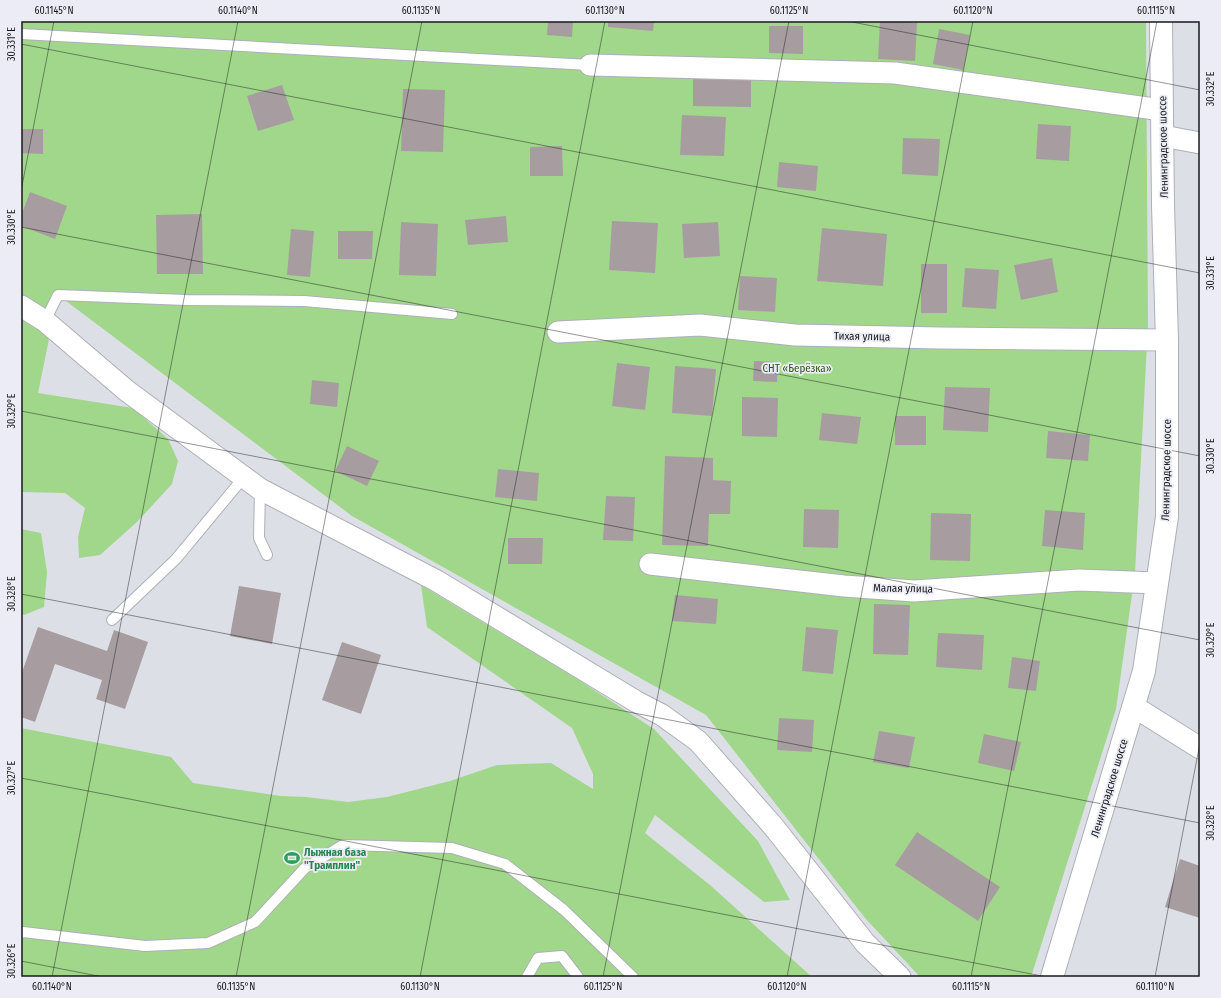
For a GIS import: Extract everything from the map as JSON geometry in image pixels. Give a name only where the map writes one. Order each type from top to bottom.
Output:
[{"type":"main road","name":"Ленинградское шоссе","points":[[1052,977],[1144,671],[1167,517],[1167,340],[1161,21]]},
{"type":"street","points":[[590,65],[895,72],[1162,110]]},
{"type":"street","points":[[1162,136],[1200,143]]},
{"type":"street","points":[[21,306],[45,321],[127,391],[252,483],[437,581],[662,716],[698,741],[773,826],[865,943],[900,977]]},
{"type":"street","name":"Тихая улица","points":[[558,332],[700,326],[795,335],[1167,340]]},
{"type":"street","name":"Малая улица","points":[[650,564],[844,586],[914,591],[1079,580],[1157,583]]},
{"type":"street","points":[[1133,706],[1200,748]]},
{"type":"lane","points":[[21,34],[590,65]]},
{"type":"lane","points":[[45,321],[58,295],[186,300],[304,301],[452,314]]},
{"type":"lane","points":[[252,483],[259,538],[267,555]]},
{"type":"lane","points":[[112,620],[252,483]]},
{"type":"lane","points":[[21,933],[23,932],[145,946],[208,943],[255,922],[305,868],[343,845],[452,848],[505,864],[564,910],[633,977]]},
{"type":"lane","points":[[527,977],[538,958],[562,956],[578,977]]},
{"type":"green space","name":"СНТ «Берёзка»","points":[[21,21],[1146,21],[1148,325],[1135,573],[1116,709],[1031,977],[920,977],[865,918],[706,715],[352,516],[58,295],[38,393],[133,408],[168,439],[178,461],[172,484],[137,522],[100,555],[79,558],[78,537],[85,508],[65,493],[21,492]]},
{"type":"green space","points":[[21,529],[41,533],[47,572],[44,607],[24,615],[21,614]]},
{"type":"green space","name":"Лыжная база \"Трамплин\"","points":[[421,585],[574,677],[654,729],[758,841],[790,900],[764,902],[655,815],[645,833],[710,885],[812,977],[21,977],[21,728],[171,757],[193,783],[281,796],[306,797],[348,802],[387,797],[450,781],[497,765],[551,763],[593,789],[593,774],[572,728],[427,627]]},
{"type":"building","points":[[548,21],[573,21],[572,37],[547,35]]},
{"type":"building","points":[[608,21],[654,21],[653,31],[608,27]]},
{"type":"building","points":[[880,21],[917,23],[915,61],[878,59]]},
{"type":"building","points":[[769,26],[803,26],[803,54],[769,53]]},
{"type":"building","points":[[939,29],[970,35],[963,70],[933,64]]},
{"type":"building","points":[[693,79],[751,80],[751,107],[693,106]]},
{"type":"building","points":[[282,85],[294,120],[258,131],[247,96]]},
{"type":"building","points":[[403,89],[445,90],[443,152],[401,151]]},
{"type":"building","points":[[682,115],[726,117],[724,156],[680,155]]},
{"type":"building","points":[[1038,124],[1071,126],[1069,161],[1036,159]]},
{"type":"building","points":[[21,129],[43,129],[43,154],[21,153]]},
{"type":"building","points":[[903,138],[940,139],[938,176],[902,174]]},
{"type":"building","points":[[562,146],[563,176],[530,176],[530,147]]},
{"type":"building","points":[[779,162],[818,166],[816,191],[777,187]]},
{"type":"building","points":[[30,192],[67,206],[55,239],[21,226],[21,216]]},
{"type":"building","points":[[202,214],[203,274],[157,274],[156,215]]},
{"type":"building","points":[[506,216],[508,242],[468,245],[465,220]]},
{"type":"building","points":[[612,221],[658,223],[655,273],[609,270]]},
{"type":"building","points":[[401,222],[438,224],[436,276],[399,275]]},
{"type":"building","points":[[718,222],[720,256],[684,258],[682,224]]},
{"type":"building","points":[[822,228],[887,234],[883,286],[817,281]]},
{"type":"building","points":[[291,229],[314,231],[310,277],[287,275]]},
{"type":"building","points":[[338,231],[373,231],[372,259],[338,259]]},
{"type":"building","points":[[1052,258],[1058,292],[1021,300],[1014,265]]},
{"type":"building","points":[[921,264],[947,264],[947,313],[921,313]]},
{"type":"building","points":[[965,268],[999,270],[996,309],[962,307]]},
{"type":"building","points":[[740,276],[777,278],[775,312],[738,310]]},
{"type":"building","points":[[754,361],[778,362],[777,382],[753,381]]},
{"type":"building","points":[[617,363],[650,367],[645,410],[612,406]]},
{"type":"building","points":[[675,366],[716,369],[712,416],[672,413]]},
{"type":"building","points":[[312,380],[339,383],[337,407],[310,404]]},
{"type":"building","points":[[945,387],[990,388],[988,432],[943,430]]},
{"type":"building","points":[[742,397],[778,398],[777,437],[742,436]]},
{"type":"building","points":[[822,413],[861,417],[857,444],[819,440]]},
{"type":"building","points":[[895,416],[926,416],[926,445],[895,445]]},
{"type":"building","points":[[1048,431],[1090,435],[1088,461],[1046,458]]},
{"type":"building","points":[[347,446],[379,461],[367,486],[335,471]]},
{"type":"building","points":[[665,456],[713,458],[713,480],[731,481],[730,514],[709,514],[708,546],[662,545]]},
{"type":"building","points":[[498,469],[539,473],[537,501],[495,497]]},
{"type":"building","points":[[606,496],[635,497],[633,541],[603,540]]},
{"type":"building","points":[[804,509],[839,510],[838,548],[803,547]]},
{"type":"building","points":[[1045,510],[1085,513],[1083,550],[1042,546]]},
{"type":"building","points":[[931,513],[971,514],[970,561],[930,560]]},
{"type":"building","points":[[508,538],[543,538],[542,564],[508,564]]},
{"type":"building","points":[[239,586],[281,593],[272,644],[230,636]]},
{"type":"building","points":[[675,595],[718,599],[716,624],[672,621]]},
{"type":"building","points":[[874,604],[910,605],[908,655],[873,654]]},
{"type":"building","points":[[38,627],[107,651],[114,630],[148,642],[125,709],[96,699],[102,680],[55,664],[35,722],[21,717],[21,675]]},
{"type":"building","points":[[806,627],[838,630],[833,674],[802,671]]},
{"type":"building","points":[[938,633],[984,635],[982,670],[936,667]]},
{"type":"building","points":[[342,642],[381,655],[361,714],[322,700]]},
{"type":"building","points":[[1012,657],[1040,661],[1036,691],[1008,688]]},
{"type":"building","points":[[779,718],[814,720],[812,752],[777,750]]},
{"type":"building","points":[[879,731],[915,737],[909,768],[873,762]]},
{"type":"building","points":[[984,734],[1021,742],[1014,771],[978,763]]},
{"type":"building","points":[[917,832],[1000,887],[978,921],[895,865]]},
{"type":"building","points":[[1180,859],[1200,866],[1200,918],[1165,907]]},
{"type":"place","name":"Лыжная база \"Трамплин\"","points":[[292,858]]}]
